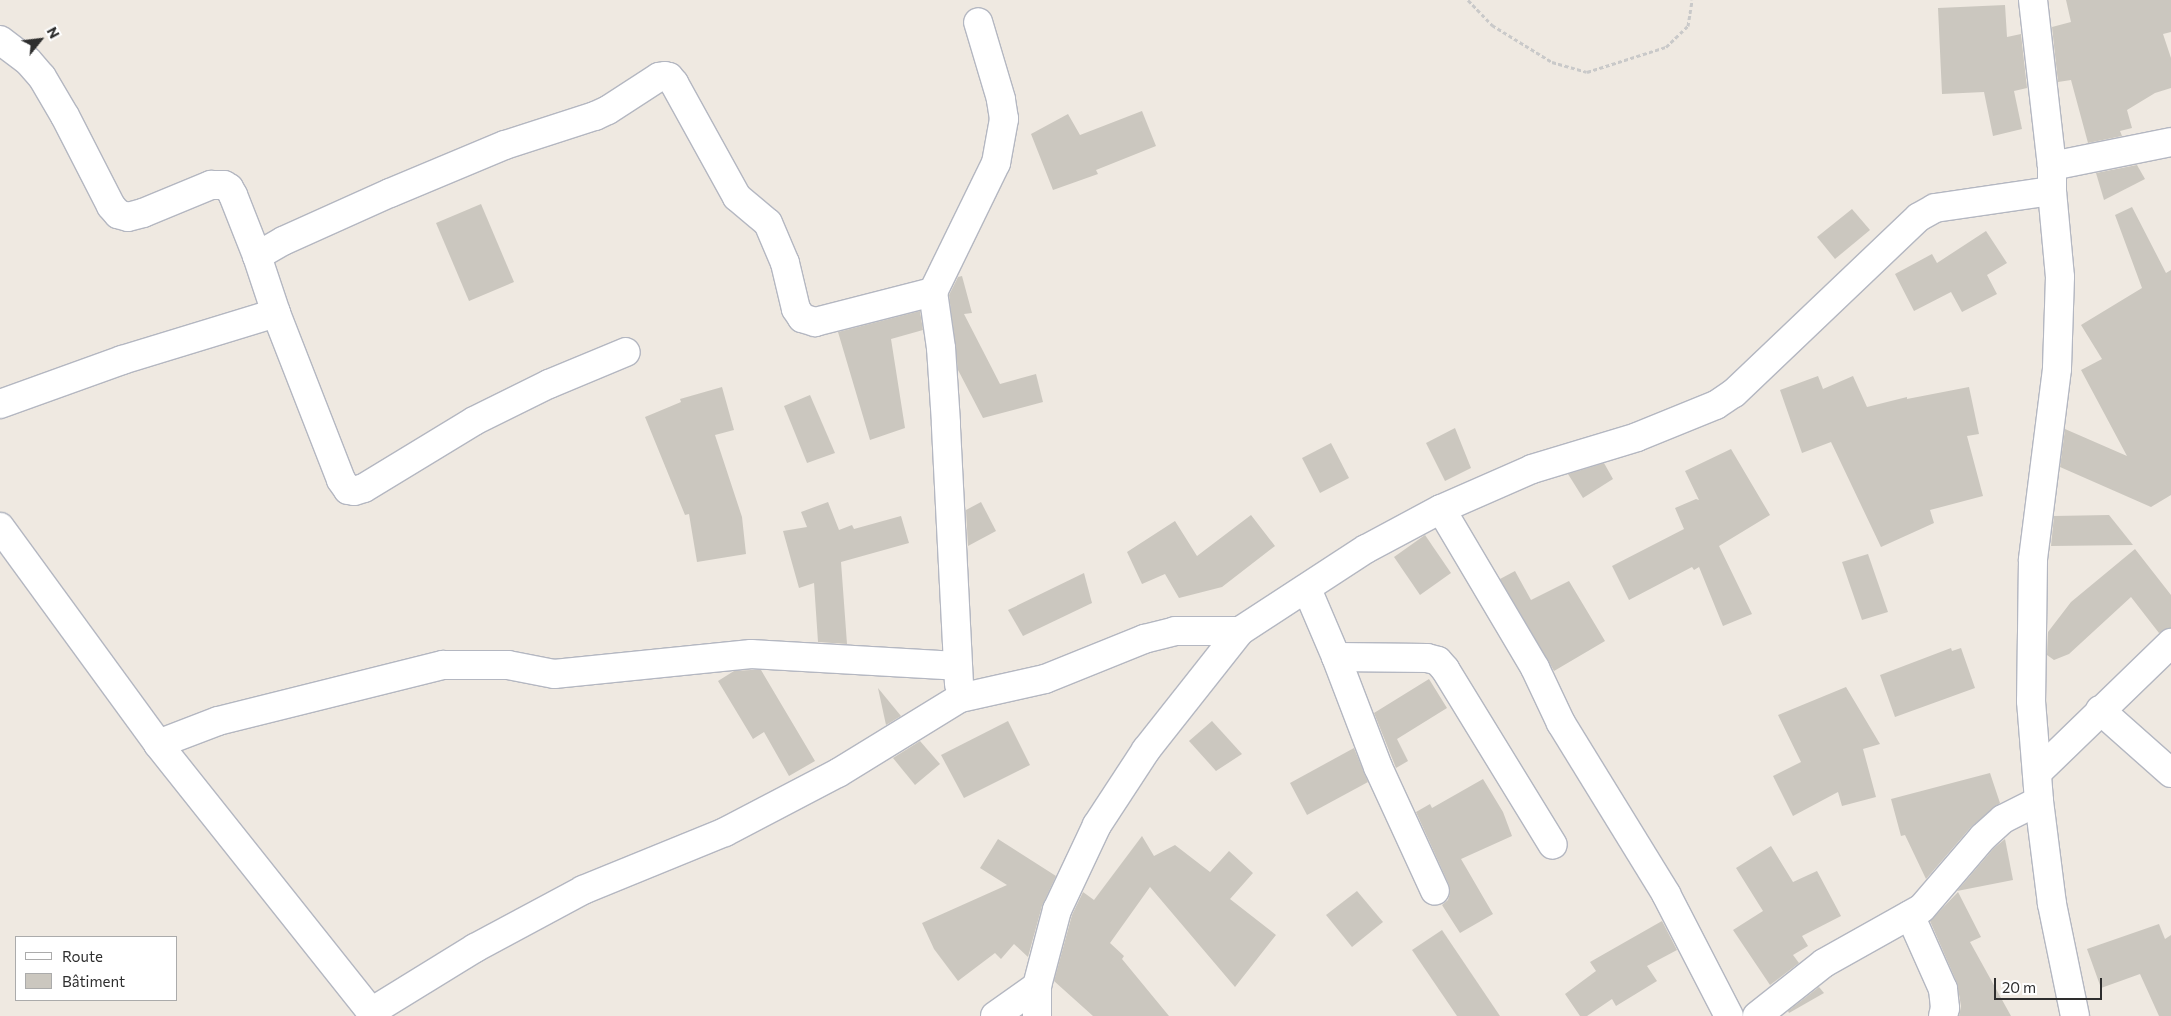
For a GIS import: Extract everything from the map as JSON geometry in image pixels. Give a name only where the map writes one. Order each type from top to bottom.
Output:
[{"type":"street","points":[[2033,0],[2052,179],[2060,277],[2057,369],[2033,560],[2031,701],[2039,800],[2052,904],[2075,1016]]},
{"type":"street","points":[[960,698],[946,423],[941,348],[933,292],[996,163],[1004,119],[1001,98],[978,22]]},
{"type":"street","points":[[0,40],[28,61],[42,77],[111,206],[118,214],[128,217],[143,213],[211,185],[229,188],[257,256],[276,313],[341,480],[348,490],[354,491],[364,488],[474,421],[549,384],[626,352]]},
{"type":"street","points":[[257,256],[283,241],[390,193],[505,145],[595,116],[659,77],[665,76],[669,77],[674,83],[737,197],[768,223],[785,262],[796,308],[802,318],[815,322],[933,292]]},
{"type":"street","points":[[1037,1016],[1037,986],[1057,910],[1097,825],[1146,750],[1240,631],[1366,549],[1442,510],[1532,469],[1637,437],[1716,405],[1734,393],[1919,218],[1935,208],[2052,179],[2171,142]]},
{"type":"street","points":[[0,404],[122,360],[276,313]]},
{"type":"street","points":[[1442,510],[1535,668],[1560,723],[1666,894],[1729,1016]]},
{"type":"street","points":[[0,527],[158,744],[372,1014],[475,948],[583,890],[725,832],[838,773],[960,698],[1045,679],[1144,639],[1175,631],[1240,631]]},
{"type":"street","points":[[1306,589],[1336,657],[1378,767],[1435,891]]},
{"type":"street","points":[[2037,773],[2171,643]]},
{"type":"street","points":[[158,744],[218,721],[443,665],[508,665],[554,674],[751,654],[957,666]]},
{"type":"street","points":[[1336,657],[1426,658],[1438,661],[1445,669],[1553,845]]},
{"type":"street","points":[[2100,710],[2171,773]]},
{"type":"street","points":[[1757,1016],[1824,963],[1922,908],[1983,837],[2003,819],[2039,800]]},
{"type":"street","points":[[1910,915],[1943,989],[1945,1008],[1943,1016]]},
{"type":"street","points":[[995,1016],[1037,986]]},
{"type":"path","points":[[1468,0],[1492,25],[1552,62],[1588,72],[1666,47],[1688,26],[1692,0]]},
{"type":"building","points":[[2066,0],[2171,0],[2171,32],[2163,34],[2171,58],[2171,88],[2155,93],[2127,110],[2132,128],[2120,131],[2122,136],[2088,143],[2071,80],[2058,82],[2052,27],[2071,22]]},
{"type":"building","points":[[2005,5],[2007,37],[2021,34],[2027,88],[2014,91],[2022,129],[1993,136],[1984,92],[1942,94],[1938,8]]},
{"type":"building","points":[[1142,111],[1156,146],[1096,170],[1098,174],[1053,190],[1031,134],[1068,114],[1080,135]]},
{"type":"building","points":[[2137,165],[2145,179],[2104,200],[2096,173]]},
{"type":"building","points":[[481,204],[514,282],[469,301],[436,223]]},
{"type":"building","points":[[2132,207],[2166,273],[2171,270],[2171,495],[2151,507],[2060,467],[2065,429],[2127,456],[2081,370],[2102,359],[2081,325],[2142,288],[2115,215]]},
{"type":"building","points":[[1852,209],[1870,230],[1835,259],[1817,237]]},
{"type":"building","points":[[1986,231],[2007,263],[1987,275],[1997,294],[1962,312],[1951,292],[1914,311],[1895,274],[1932,254],[1937,263]]},
{"type":"building","points":[[962,276],[972,313],[964,314],[1000,384],[1036,374],[1043,402],[983,418],[958,370],[949,295],[958,277]]},
{"type":"building","points":[[920,311],[923,330],[891,339],[905,428],[870,440],[838,332]]},
{"type":"building","points":[[1818,376],[1823,389],[1853,376],[1867,407],[1907,397],[1907,399],[1969,387],[1979,434],[1967,436],[1983,496],[1930,510],[1934,523],[1881,547],[1831,442],[1802,453],[1780,390]]},
{"type":"building","points":[[722,387],[734,430],[715,435],[742,517],[746,554],[697,562],[689,514],[685,515],[645,417],[681,402],[680,399]]},
{"type":"building","points":[[810,395],[835,453],[807,463],[784,406]]},
{"type":"building","points":[[1455,428],[1471,468],[1445,481],[1426,443]]},
{"type":"building","points":[[1331,443],[1349,478],[1320,493],[1302,458]]},
{"type":"building","points":[[1731,449],[1770,515],[1719,546],[1752,614],[1723,626],[1699,567],[1694,570],[1692,567],[1629,600],[1612,566],[1684,529],[1675,508],[1696,499],[1699,500],[1685,471]]},
{"type":"building","points":[[1604,463],[1613,479],[1583,498],[1568,474]]},
{"type":"building","points":[[828,502],[839,530],[852,525],[854,529],[901,516],[909,543],[841,562],[847,644],[818,642],[814,583],[799,588],[783,531],[807,527],[801,512]]},
{"type":"building","points":[[981,502],[996,531],[968,546],[966,510]]},
{"type":"building","points":[[1251,515],[1275,546],[1222,587],[1179,598],[1165,574],[1142,584],[1127,552],[1175,521],[1197,556]]},
{"type":"building","points":[[2109,515],[2133,545],[2051,546],[2054,516]]},
{"type":"building","points":[[1425,535],[1451,573],[1420,595],[1394,557]]},
{"type":"building","points":[[2135,549],[2171,595],[2171,628],[2159,633],[2131,597],[2069,654],[2054,660],[2047,655],[2048,632],[2071,602]]},
{"type":"building","points":[[1868,554],[1888,612],[1862,620],[1842,562]]},
{"type":"building","points":[[1515,571],[1531,600],[1569,581],[1605,641],[1554,671],[1500,579]]},
{"type":"building","points":[[1084,573],[1092,603],[1023,636],[1008,610]]},
{"type":"building","points":[[1951,648],[1952,651],[1961,648],[1975,688],[1895,717],[1880,675]]},
{"type":"building","points":[[761,670],[815,761],[789,776],[764,732],[753,739],[718,681],[734,671]]},
{"type":"building","points":[[1429,679],[1447,708],[1397,739],[1408,761],[1396,768],[1374,713]]},
{"type":"building","points":[[1846,687],[1880,744],[1863,749],[1876,797],[1842,806],[1838,792],[1793,816],[1773,776],[1801,762],[1778,715]]},
{"type":"building","points":[[878,688],[901,716],[886,725]]},
{"type":"building","points":[[1008,721],[1030,765],[964,798],[941,755]]},
{"type":"building","points":[[1212,721],[1242,754],[1216,771],[1189,741]]},
{"type":"building","points":[[920,741],[940,764],[915,785],[893,758]]},
{"type":"building","points":[[1354,748],[1368,782],[1307,815],[1290,783]]},
{"type":"building","points":[[1990,773],[2000,803],[1971,827],[1926,879],[1905,835],[1901,836],[1891,799]]},
{"type":"building","points":[[1483,779],[1503,812],[1512,836],[1461,859],[1493,914],[1460,933],[1442,905],[1448,900],[1450,893],[1449,885],[1416,812],[1430,804],[1432,808]]},
{"type":"building","points":[[1142,836],[1154,856],[1175,845],[1210,872],[1229,851],[1253,873],[1230,899],[1276,935],[1235,987],[1150,887],[1110,943],[1124,956],[1122,959],[1169,1016],[1093,1016],[1054,981],[1072,915],[1083,892],[1094,900]]},
{"type":"building","points":[[998,839],[1056,876],[1042,906],[1028,957],[1014,944],[1001,959],[995,953],[958,981],[934,949],[922,923],[1007,885],[980,868]]},
{"type":"building","points":[[2005,839],[2013,880],[1957,891],[1994,848]]},
{"type":"building","points":[[1771,846],[1793,882],[1817,871],[1841,916],[1802,936],[1808,946],[1793,955],[1799,963],[1770,985],[1733,930],[1763,911],[1736,868]]},
{"type":"building","points":[[1357,891],[1383,922],[1352,947],[1326,915]]},
{"type":"building","points":[[1958,892],[1981,937],[1970,942],[2011,1016],[1959,1016],[1961,1006],[1957,983],[1930,921]]},
{"type":"building","points":[[1662,921],[1677,950],[1647,966],[1657,981],[1616,1006],[1612,999],[1587,1016],[1580,1016],[1565,994],[1596,971],[1590,962]]},
{"type":"building","points":[[2159,924],[2165,939],[2171,935],[2171,1016],[2159,1016],[2140,974],[2101,988],[2087,949]]},
{"type":"building","points":[[1442,930],[1500,1016],[1457,1016],[1412,950]]},
{"type":"building","points":[[1819,987],[1824,993],[1789,1013],[1788,1011]]}]
